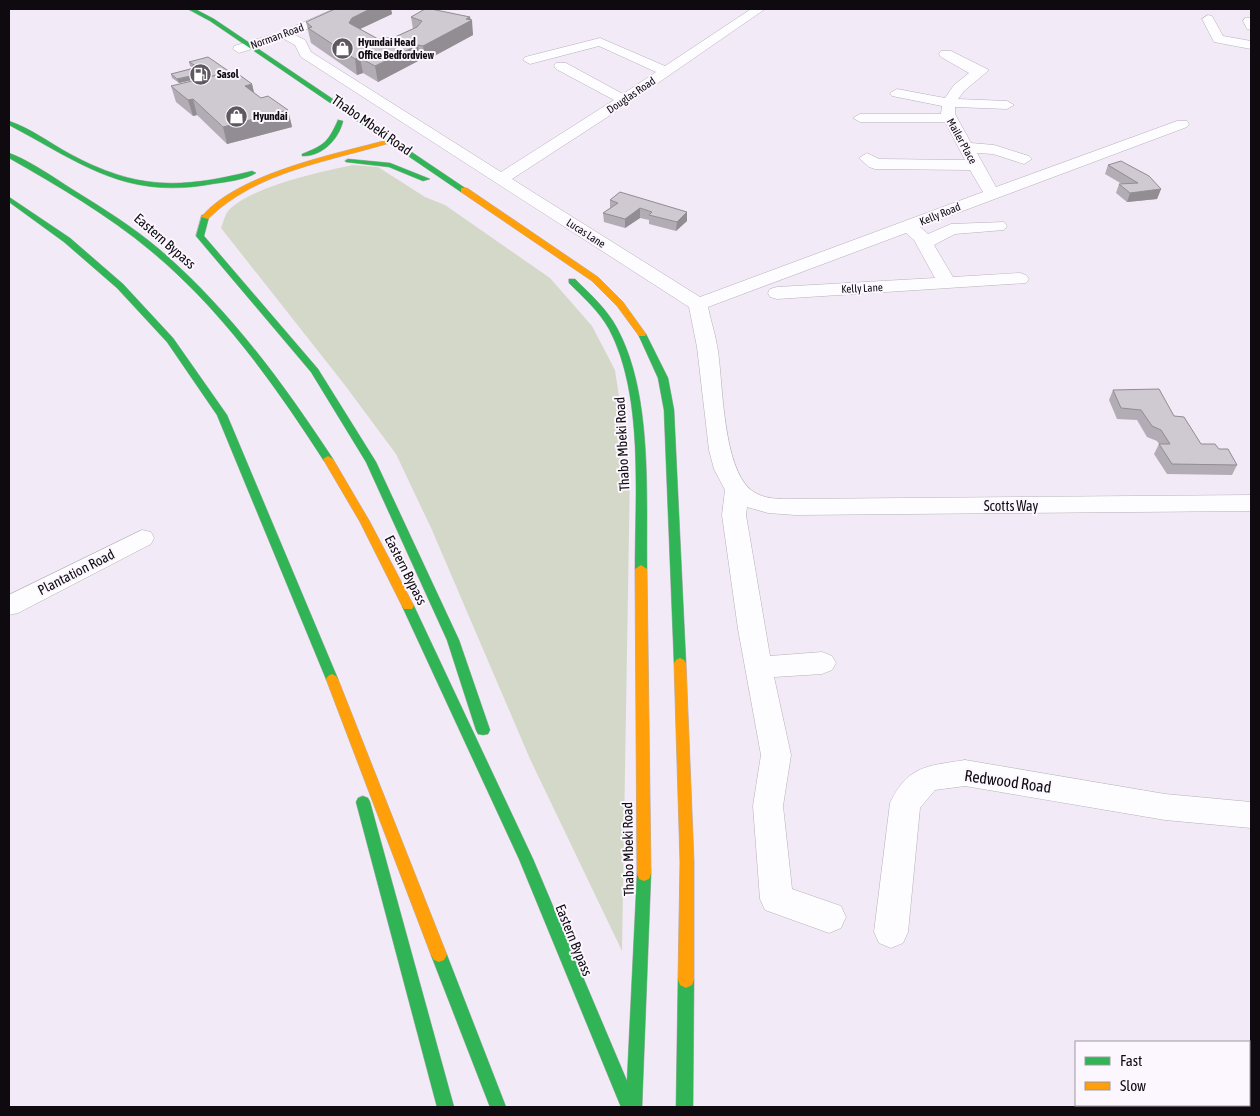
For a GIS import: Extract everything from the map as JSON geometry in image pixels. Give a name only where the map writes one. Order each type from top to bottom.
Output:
[{"type":"main road","name":"Thabo Mbeki Road","points":[[187,11],[205,16],[340,121],[430,182],[390,165],[354,160],[289,168]]},
{"type":"main road","name":"Thabo Mbeki Road","points":[[187,11],[387,138],[595,279],[617,299],[640,330],[657,360],[667,396],[673,457],[687,862],[684,1107]]},
{"type":"main road","points":[[289,168],[333,141],[339,134],[340,121]]},
{"type":"main road","points":[[9,123],[105,173],[145,185],[180,186],[215,182],[289,168],[375,146],[387,138]]},
{"type":"main road","points":[[387,138],[359,135],[227,197],[211,210],[201,223],[200,236],[314,370],[371,462],[453,640],[525,857]]},
{"type":"main road","name":"Eastern Bypass","points":[[9,155],[116,219],[173,266],[228,322],[285,394],[351,497],[420,629],[525,857],[577,986],[629,1107]]},
{"type":"main road","points":[[9,200],[67,240],[120,286],[170,340],[222,415],[324,659],[498,1107]]},
{"type":"main road","name":"Thabo Mbeki Road","points":[[559,272],[574,283],[599,308],[614,329],[626,360],[636,396],[640,488],[644,908],[634,1107]]},
{"type":"main road","points":[[324,659],[352,764]]},
{"type":"main road","points":[[360,793],[446,1107]]},
{"type":"street","name":"Norman Road","points":[[244,48],[285,36],[343,9]]},
{"type":"street","name":"Douglas Road","points":[[501,179],[624,100],[759,9]]},
{"type":"street","points":[[1208,19],[1218,39],[1251,45]]},
{"type":"street","name":"Lucas Lane","points":[[285,36],[300,43],[306,54],[698,304]]},
{"type":"street","points":[[530,60],[600,42],[666,72]]},
{"type":"street","name":"Mailer Place","points":[[946,54],[980,71],[956,91],[947,110],[991,193]]},
{"type":"street","points":[[561,66],[624,100]]},
{"type":"street","points":[[897,93],[949,103],[1008,106]]},
{"type":"street","points":[[860,118],[950,118]]},
{"type":"street","name":"Kelly Road","points":[[698,304],[908,227],[991,193],[1182,124]]},
{"type":"street","points":[[966,147],[994,150],[1024,159]]},
{"type":"street","points":[[867,158],[870,163],[877,164],[975,165]]},
{"type":"street","points":[[924,243],[951,229],[998,226]]},
{"type":"street","points":[[908,227],[921,237],[947,283]]},
{"type":"street","name":"Kelly Lane","points":[[777,293],[1020,279]]},
{"type":"street","points":[[698,304],[708,351],[713,412],[726,475],[737,490],[734,515],[758,667],[776,755],[768,806],[777,899],[829,917]]},
{"type":"street","name":"Scotts Way","points":[[737,490],[756,502],[770,506],[1124,506],[1251,503]]},
{"type":"street","name":"Plantation Road","points":[[9,606],[142,538]]},
{"type":"street","points":[[758,667],[822,663]]},
{"type":"street","name":"Redwood Road","points":[[891,932],[904,803],[926,779],[964,773],[1165,807],[1251,815]]},
{"type":"green space","points":[[353,165],[378,167],[425,197],[445,205],[550,278],[592,326],[615,370],[630,470],[622,951],[530,759],[432,530],[396,454],[344,384],[221,228],[229,210],[240,201],[254,194],[288,181]]},
{"type":"building","points":[[335,9],[370,9],[352,18],[349,23],[378,39],[395,37],[417,27],[422,21],[411,17],[425,9],[470,17],[466,19],[472,20],[423,46],[418,45],[375,66],[360,58],[355,59],[308,28],[312,27],[306,22]]},
{"type":"building","points":[[208,57],[230,72],[210,77],[204,73],[177,79],[171,74],[198,67],[189,62]]},
{"type":"building","points":[[234,71],[252,84],[245,86],[261,98],[268,96],[288,110],[223,127],[193,99],[188,100],[171,86]]},
{"type":"building","points":[[1121,161],[1149,176],[1161,189],[1130,193],[1119,184],[1138,183],[1108,165]]},
{"type":"building","points":[[620,192],[687,212],[677,222],[649,215],[652,212],[640,208],[625,219],[603,213],[618,203],[610,200]]},
{"type":"building","points":[[1159,389],[1174,416],[1184,417],[1201,444],[1215,444],[1219,449],[1228,449],[1237,465],[1172,464],[1159,444],[1170,444],[1161,430],[1152,426],[1141,410],[1121,408],[1113,390]]},
{"type":"traffic: fast","points":[[191,9],[212,20],[464,190]]},
{"type":"traffic: fast","points":[[304,155],[328,144],[335,135],[340,121]]},
{"type":"traffic: fast","points":[[9,123],[96,170],[126,181],[158,186],[174,186],[205,183],[252,173]]},
{"type":"traffic: fast","points":[[9,155],[84,200],[138,236],[181,273],[205,296],[249,348],[290,402],[328,459]]},
{"type":"traffic: fast","points":[[348,161],[390,165],[426,179]]},
{"type":"traffic: fast","points":[[9,199],[67,240],[120,286],[170,340],[222,415],[332,679]]},
{"type":"traffic: fast","points":[[205,217],[200,236],[315,371],[371,462],[453,640],[483,730]]},
{"type":"traffic: fast","points":[[572,281],[610,323],[625,356],[632,384],[640,446],[641,569]]},
{"type":"traffic: fast","points":[[642,334],[663,378],[669,410],[680,663]]},
{"type":"traffic: fast","points":[[408,606],[526,859],[629,1107]]},
{"type":"traffic: fast","points":[[363,802],[446,1107]]},
{"type":"traffic: fast","points":[[634,1107],[644,874]]},
{"type":"traffic: fast","points":[[439,955],[498,1107]]},
{"type":"traffic: fast","points":[[684,1107],[686,980]]},
{"type":"traffic: slow","points":[[205,217],[219,203],[240,190],[264,179],[391,141]]},
{"type":"traffic: slow","points":[[464,190],[595,279],[620,304],[642,334]]},
{"type":"traffic: slow","points":[[328,459],[365,522],[408,606]]},
{"type":"traffic: slow","points":[[641,569],[644,874]]},
{"type":"traffic: slow","points":[[680,663],[687,862],[686,980]]},
{"type":"traffic: slow","points":[[332,679],[439,955]]},
{"type":"place","name":"Hyundai Head Office Bedfordview","points":[[342,48]]},
{"type":"place","name":"Sasol","points":[[201,74]]},
{"type":"place","name":"Hyundai","points":[[237,116]]}]
